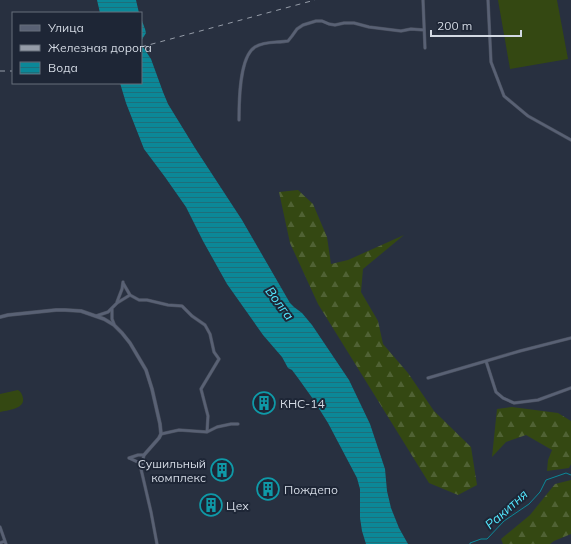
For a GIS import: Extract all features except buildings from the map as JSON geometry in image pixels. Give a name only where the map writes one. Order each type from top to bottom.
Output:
[{"type":"street","points":[[423,0],[425,48]]},
{"type":"street","points":[[488,0],[492,62],[504,96],[528,116],[571,140]]},
{"type":"street","points":[[239,120],[239,102],[243,64],[247,55],[254,48],[263,44],[288,41],[297,29],[316,20],[335,25],[354,23],[401,31],[411,29],[424,30]]},
{"type":"street","points":[[117,303],[122,289],[122,282],[130,295],[139,300],[148,300],[168,305],[182,306],[192,316],[205,325],[210,334],[214,352],[219,359],[202,389],[204,405],[208,416],[207,432]]},
{"type":"street","points":[[96,316],[108,312],[117,303],[130,295]]},
{"type":"street","points":[[112,309],[112,319],[114,325]]},
{"type":"street","points":[[0,317],[65,310],[81,311],[104,319],[114,325],[130,343],[146,370],[160,424],[161,434],[144,455],[142,464],[143,478],[152,512],[157,544]]},
{"type":"street","points":[[428,378],[520,351],[571,338]]},
{"type":"street","points":[[486,361],[496,392],[503,398],[514,403],[538,400],[571,388]]},
{"type":"street","points":[[161,434],[179,430],[207,432],[217,427],[238,424]]},
{"type":"street","points":[[142,464],[129,458],[144,455]]},
{"type":"street","points":[[0,527],[5,542],[0,542]]},
{"type":"green space","points":[[498,0],[557,0],[568,59],[510,69]]},
{"type":"green space","points":[[298,190],[313,204],[327,237],[331,264],[348,260],[404,235],[363,269],[361,292],[378,321],[383,344],[408,373],[434,411],[471,447],[477,485],[458,495],[429,483],[318,304],[290,243],[279,192]]},
{"type":"green space","points":[[18,390],[23,398],[21,405],[19,407],[0,412],[0,394]]},
{"type":"green space","points":[[512,407],[558,413],[571,421],[571,464],[569,468],[547,471],[548,460],[552,450],[526,435],[506,442],[492,457],[497,409]]},
{"type":"green space","points":[[571,480],[571,534],[550,544],[503,544],[501,539],[530,515],[555,484]]},
{"type":"water","points":[[97,0],[136,0],[139,12],[100,12]]},
{"type":"water","points":[[142,21],[145,29],[146,33],[142,39]]},
{"type":"water","name":"Волга","points":[[142,46],[151,59],[168,104],[242,220],[290,303],[302,313],[312,325],[349,380],[370,424],[385,469],[387,491],[391,508],[399,528],[408,544],[366,544],[360,518],[360,489],[357,478],[328,423],[298,378],[292,370],[288,368],[282,357],[263,335],[227,284],[186,207],[144,149],[120,84],[142,84]]},
{"type":"waterway","name":"Ракитня","points":[[470,544],[481,539],[487,539],[504,521],[529,504],[540,492],[546,480],[566,473],[571,475]]},
{"type":"railway","points":[[142,47],[315,0]]},
{"type":"railway","points":[[0,71],[12,71]]},
{"type":"place","name":"КНС-14","points":[[264,403]]},
{"type":"place","name":"Сушильный комплекс","points":[[222,470]]},
{"type":"place","name":"Пождепо","points":[[268,489]]},
{"type":"place","name":"Цех","points":[[211,505]]}]
